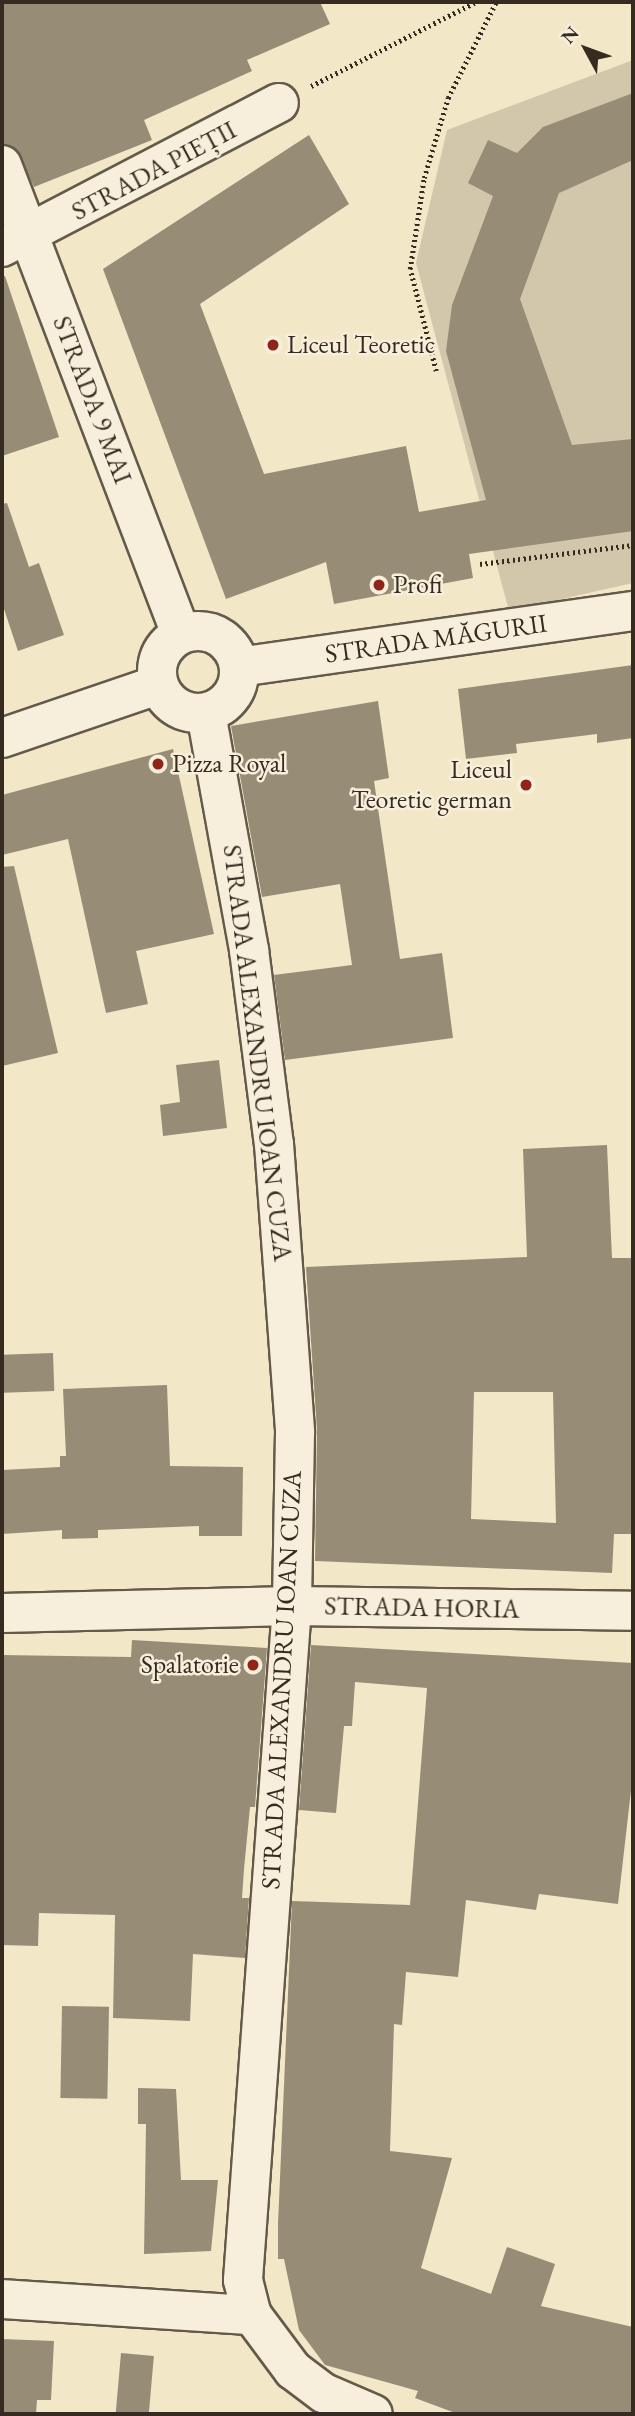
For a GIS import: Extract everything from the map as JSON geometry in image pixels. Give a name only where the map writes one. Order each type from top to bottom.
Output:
[{"type":"street","name":"STRADA PIEȚII","points":[[15,243],[279,103]]},
{"type":"street","name":"STRADA 9 MAI","points":[[2,165],[15,243],[181,635]]},
{"type":"street","name":"STRADA MĂGURII","points":[[239,667],[633,611]]},
{"type":"street","points":[[181,635],[218,636],[239,667],[235,691],[206,713],[172,705],[158,685],[158,661],[181,635]]},
{"type":"street","points":[[2,738],[158,685]]},
{"type":"street","name":"STRADA ALEXANDRU IOAN CUZA","points":[[206,713],[249,950],[274,1144],[295,1432],[292,1606],[243,2236],[243,2280],[252,2315]]},
{"type":"street","name":"STRADA HORIA","points":[[2,1613],[292,1606],[633,1611]]},
{"type":"street","points":[[2,2299],[252,2315],[293,2370],[324,2393],[373,2414]]},
{"type":"path","points":[[279,103],[475,2]]},
{"type":"path","points":[[436,371],[410,269],[424,178],[448,98],[496,2]]},
{"type":"path","points":[[480,564],[633,545]]},
{"type":"shaded area","points":[[633,60],[633,583],[509,611],[416,263],[447,130]]},
{"type":"building","points":[[2,2],[320,2],[330,24],[247,60],[252,71],[144,120],[152,140],[34,187],[16,149],[2,144]]},
{"type":"building","points":[[633,93],[633,160],[559,193],[520,299],[572,445],[633,439],[633,531],[469,554],[473,578],[334,604],[326,562],[226,599],[103,269],[309,135],[349,204],[200,304],[264,474],[406,446],[419,512],[486,500],[446,351],[452,305],[493,196],[468,183],[488,140],[517,153],[543,127]]},
{"type":"building","points":[[5,276],[59,437],[2,456],[2,277]]},
{"type":"building","points":[[7,503],[29,567],[39,563],[64,635],[18,651],[2,603],[2,504]]},
{"type":"building","points":[[633,665],[633,738],[597,743],[597,734],[516,744],[517,753],[466,759],[458,689]]},
{"type":"building","points":[[378,701],[389,778],[374,781],[400,959],[442,953],[453,1038],[285,1060],[274,975],[352,965],[340,884],[262,897],[231,726]]},
{"type":"building","points":[[173,749],[214,934],[136,951],[148,1004],[106,1013],[68,839],[2,855],[2,795]]},
{"type":"building","points":[[14,866],[58,1053],[2,1066],[2,867]]},
{"type":"building","points":[[219,1060],[227,1128],[163,1136],[160,1105],[180,1102],[176,1065]]},
{"type":"building","points":[[607,1145],[612,1258],[633,1258],[633,1534],[614,1534],[612,1573],[315,1561],[317,1430],[306,1267],[527,1257],[523,1149]],"holes":[[[474,1392],[553,1392],[556,1523],[471,1519]]]},
{"type":"building","points":[[53,1353],[54,1391],[3,1393],[2,1355]]},
{"type":"building","points":[[167,1385],[170,1466],[243,1467],[242,1536],[199,1536],[199,1526],[98,1530],[98,1538],[62,1539],[62,1530],[2,1534],[2,1470],[60,1467],[60,1456],[66,1456],[63,1389]]},
{"type":"building","points":[[132,1640],[267,1648],[255,1807],[250,1807],[244,1869],[242,1898],[249,1898],[245,1958],[193,1954],[190,2021],[113,2018],[115,1915],[39,1913],[38,1946],[2,1945],[2,1655],[131,1657]]},
{"type":"building","points":[[311,1645],[633,1663],[633,1773],[618,1904],[539,1894],[536,1910],[466,1900],[458,1977],[406,1972],[402,2025],[394,2024],[390,2151],[452,2158],[421,2268],[491,2294],[507,2247],[555,2264],[541,2306],[633,2327],[633,2414],[458,2414],[415,2398],[418,2391],[325,2365],[299,2330],[284,2259],[278,2259],[292,1901],[410,1905],[427,1688],[355,1682],[352,1726],[344,1726],[336,1813],[299,1810]]},
{"type":"building","points":[[62,2006],[109,2007],[107,2099],[60,2098]]},
{"type":"building","points":[[138,2088],[176,2089],[181,2180],[218,2180],[211,2251],[144,2254],[146,2124],[138,2124]]},
{"type":"building","points":[[2,2339],[54,2341],[51,2400],[37,2400],[36,2414],[2,2414]]},
{"type":"building","points":[[121,2353],[154,2356],[149,2414],[116,2414]]},
{"type":"place","name":"Liceul Teoretic","points":[[273,345]]},
{"type":"place","name":"Profi","points":[[379,585]]},
{"type":"place","name":"Pizza Royal","points":[[158,764]]},
{"type":"place","name":"Liceul Teoretic german","points":[[526,785]]},
{"type":"place","name":"Spalatorie","points":[[253,1665]]}]
